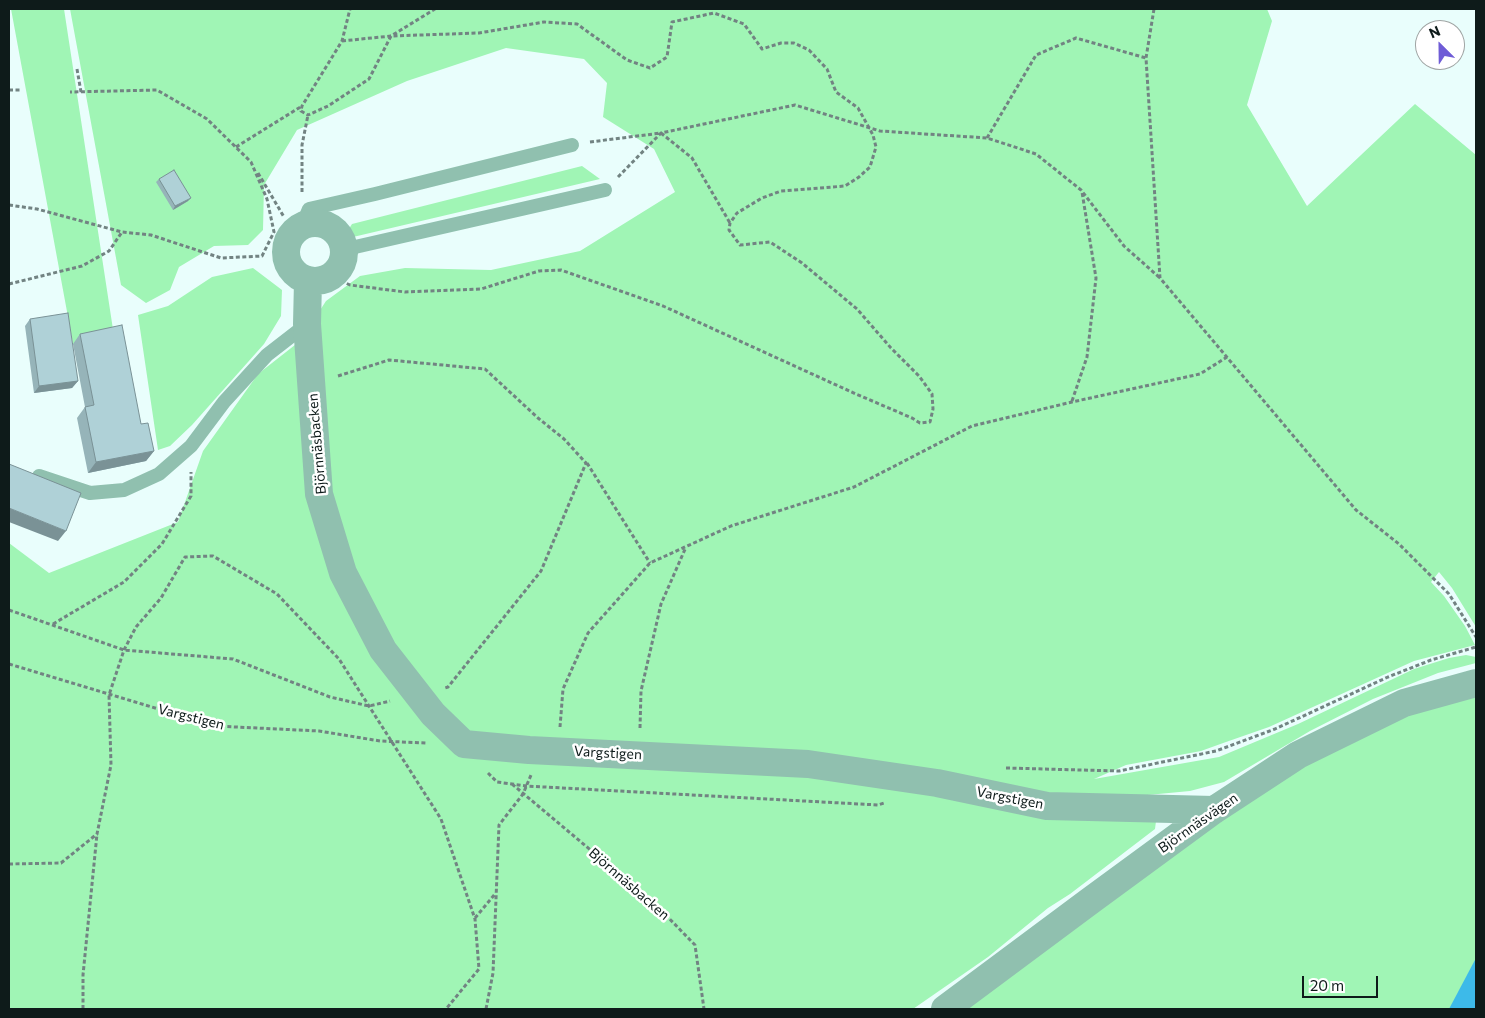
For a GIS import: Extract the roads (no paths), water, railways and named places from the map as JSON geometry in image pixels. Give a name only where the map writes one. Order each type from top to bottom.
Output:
[{"type":"street","name":"Björnnäsbacken","points":[[298,229],[315,222],[336,230],[342,239],[307,324],[319,494],[343,573],[383,650],[433,714],[464,744]]},
{"type":"street","points":[[298,229],[287,242],[287,262],[291,270],[299,277],[328,271]]},
{"type":"street","name":"Björnnäsvägen","points":[[945,1009],[1214,810],[1298,755],[1404,703],[1476,683]]},
{"type":"street","name":"Vargstigen","points":[[464,744],[529,750],[808,764],[937,783],[1047,806],[1214,810]]},
{"type":"lane","points":[[298,229],[309,208],[375,194],[572,144]]},
{"type":"lane","points":[[328,271],[355,247],[605,190]]},
{"type":"lane","points":[[39,476],[90,493],[124,490],[159,474],[191,446],[224,402],[267,355],[307,324]]},
{"type":"water","points":[[1476,958],[1476,1009],[1449,1009]]}]
